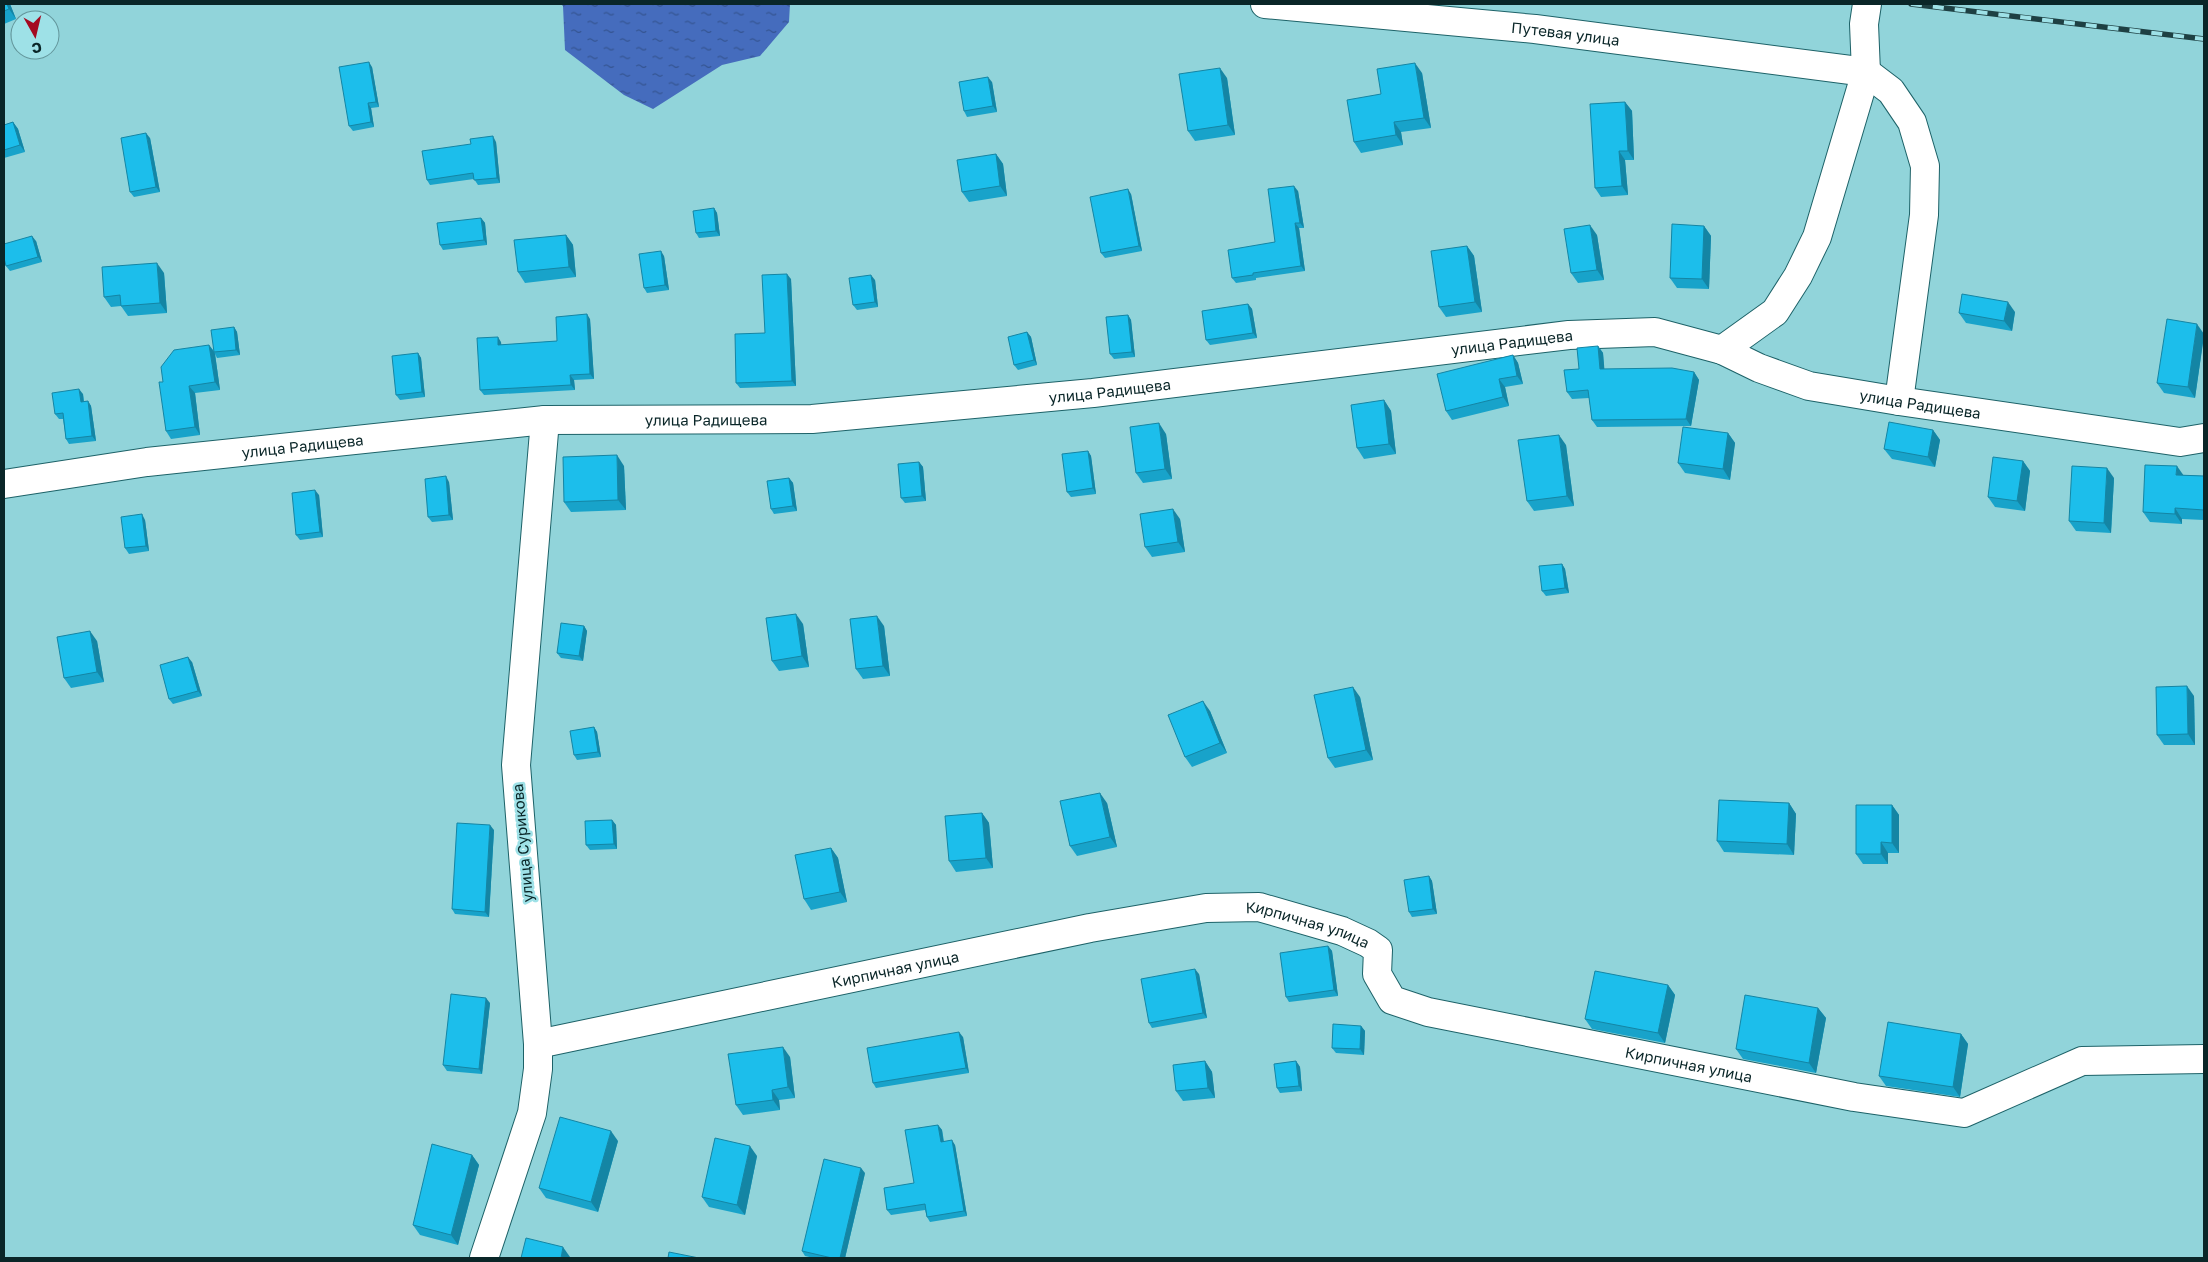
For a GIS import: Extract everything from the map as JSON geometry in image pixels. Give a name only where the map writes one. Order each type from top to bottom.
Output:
[{"type":"street","name":"Путевая улица","points":[[1265,4],[1535,29],[1866,72]]},
{"type":"street","points":[[1722,350],[1775,312],[1798,276],[1817,237],[1866,72],[1864,24],[1867,4]]},
{"type":"street","points":[[1866,72],[1892,91],[1912,122],[1925,166],[1924,216],[1899,401]]},
{"type":"street","name":"улица Радищева","points":[[4,484],[147,462],[545,420],[812,418],[1093,393],[1569,335],[1654,332],[1722,350],[1760,368],[1809,386],[2180,442],[2204,438]]},
{"type":"street","name":"улица Сурикова","points":[[484,1258],[532,1113],[538,1069],[538,1044],[516,765],[545,420]]},
{"type":"street","name":"Кирпичная улица","points":[[538,1044],[1090,928],[1206,908],[1259,907],[1342,932],[1368,943],[1378,950],[1377,974],[1392,1000],[1428,1012],[1854,1097],[1964,1114],[2082,1061],[2204,1059]]},
{"type":"water","points":[[561,4],[790,4],[789,22],[760,56],[722,65],[653,109],[624,95],[565,50],[563,6]]},
{"type":"building","points":[[4,4],[7,4],[9,9],[4,11]]},
{"type":"building","points":[[369,62],[376,102],[368,103],[371,122],[349,126],[339,67]]},
{"type":"building","points":[[1415,63],[1424,118],[1394,122],[1396,135],[1354,142],[1347,100],[1381,94],[1377,69]]},
{"type":"building","points":[[1220,68],[1228,125],[1188,131],[1179,74]]},
{"type":"building","points":[[988,77],[993,106],[964,111],[959,82]]},
{"type":"building","points":[[1625,102],[1628,151],[1619,151],[1622,186],[1595,188],[1590,104]]},
{"type":"building","points":[[13,122],[20,145],[4,150],[4,125]]},
{"type":"building","points":[[146,133],[156,187],[130,192],[121,138]]},
{"type":"building","points":[[493,136],[497,178],[474,180],[473,173],[427,180],[422,151],[471,144],[470,139]]},
{"type":"building","points":[[996,154],[1000,186],[962,192],[957,160]]},
{"type":"building","points":[[1294,186],[1300,223],[1295,223],[1301,266],[1232,278],[1228,250],[1275,242],[1268,189]]},
{"type":"building","points":[[1128,189],[1139,246],[1101,253],[1090,197]]},
{"type":"building","points":[[714,208],[716,231],[696,233],[693,211]]},
{"type":"building","points":[[481,218],[484,240],[440,245],[437,223]]},
{"type":"building","points":[[1672,224],[1704,226],[1702,279],[1670,278]]},
{"type":"building","points":[[1590,225],[1597,270],[1571,273],[1564,229]]},
{"type":"building","points":[[566,235],[569,267],[518,272],[514,240]]},
{"type":"building","points":[[32,236],[38,257],[6,266],[4,244]]},
{"type":"building","points":[[1467,246],[1475,302],[1439,307],[1431,251]]},
{"type":"building","points":[[661,251],[665,285],[644,288],[639,254]]},
{"type":"building","points":[[157,263],[160,303],[121,306],[120,295],[104,297],[102,267]]},
{"type":"building","points":[[787,274],[792,381],[736,383],[735,334],[765,333],[762,275]]},
{"type":"building","points":[[871,275],[875,302],[853,305],[849,278]]},
{"type":"building","points":[[1962,294],[2008,302],[2004,321],[1959,313]]},
{"type":"building","points":[[1248,304],[1253,333],[1206,340],[1202,311]]},
{"type":"building","points":[[587,314],[590,374],[570,375],[571,385],[480,390],[477,338],[498,337],[498,345],[557,341],[556,317]]},
{"type":"building","points":[[1128,315],[1132,352],[1110,354],[1106,317]]},
{"type":"building","points":[[2167,319],[2197,324],[2188,387],[2157,383]]},
{"type":"building","points":[[234,327],[236,350],[214,352],[211,330]]},
{"type":"building","points":[[1027,332],[1034,360],[1014,365],[1008,337]]},
{"type":"building","points":[[209,345],[215,382],[189,386],[195,427],[166,431],[159,382],[163,382],[161,367],[174,350]]},
{"type":"building","points":[[1598,346],[1600,369],[1672,368],[1694,372],[1686,419],[1592,420],[1588,390],[1567,392],[1564,370],[1579,369],[1577,348]]},
{"type":"building","points":[[418,353],[422,392],[396,395],[392,356]]},
{"type":"building","points":[[1513,355],[1517,376],[1499,379],[1503,397],[1446,411],[1437,374]]},
{"type":"building","points":[[79,389],[81,402],[88,401],[92,436],[66,439],[63,413],[55,414],[52,393]]},
{"type":"building","points":[[1384,400],[1389,444],[1357,448],[1351,405]]},
{"type":"building","points":[[1889,422],[1933,430],[1928,457],[1884,449]]},
{"type":"building","points":[[1159,423],[1165,469],[1136,473],[1130,427]]},
{"type":"building","points":[[1683,427],[1728,433],[1723,469],[1678,463]]},
{"type":"building","points":[[1559,435],[1567,496],[1527,501],[1518,440]]},
{"type":"building","points":[[1088,451],[1093,488],[1067,492],[1062,454]]},
{"type":"building","points":[[617,455],[618,500],[564,502],[563,457]]},
{"type":"building","points":[[1993,457],[2023,461],[2017,501],[1988,497]]},
{"type":"building","points":[[919,462],[922,496],[901,498],[898,464]]},
{"type":"building","points":[[2145,465],[2177,466],[2176,475],[2204,476],[2204,510],[2175,508],[2175,514],[2143,512]]},
{"type":"building","points":[[2072,466],[2107,468],[2104,523],[2069,521]]},
{"type":"building","points":[[446,476],[449,515],[428,517],[425,479]]},
{"type":"building","points":[[789,478],[793,506],[771,509],[767,481]]},
{"type":"building","points":[[315,490],[320,532],[296,535],[292,493]]},
{"type":"building","points":[[1173,509],[1178,542],[1145,547],[1140,514]]},
{"type":"building","points":[[142,514],[146,546],[125,548],[121,517]]},
{"type":"building","points":[[1562,564],[1565,588],[1542,591],[1539,566]]},
{"type":"building","points":[[796,614],[802,656],[772,661],[766,618]]},
{"type":"building","points":[[877,616],[883,666],[856,669],[850,619]]},
{"type":"building","points":[[561,623],[584,626],[579,656],[557,653]]},
{"type":"building","points":[[90,631],[97,672],[64,678],[57,637]]},
{"type":"building","points":[[188,657],[198,691],[169,699],[160,665]]},
{"type":"building","points":[[2187,686],[2188,734],[2157,735],[2156,687]]},
{"type":"building","points":[[1353,687],[1366,750],[1328,758],[1314,695]]},
{"type":"building","points":[[1203,701],[1220,743],[1185,757],[1168,715]]},
{"type":"building","points":[[594,727],[598,752],[574,755],[570,731]]},
{"type":"building","points":[[1100,793],[1110,837],[1070,846],[1060,801]]},
{"type":"building","points":[[1719,800],[1789,803],[1787,844],[1717,841]]},
{"type":"building","points":[[1856,805],[1892,805],[1892,843],[1881,842],[1881,854],[1856,854]]},
{"type":"building","points":[[982,813],[986,858],[949,861],[945,816]]},
{"type":"building","points":[[612,820],[614,844],[586,845],[585,821]]},
{"type":"building","points":[[457,823],[490,825],[485,912],[452,909]]},
{"type":"building","points":[[831,848],[840,892],[804,899],[795,855]]},
{"type":"building","points":[[1429,876],[1433,909],[1409,912],[1404,880]]},
{"type":"building","points":[[1328,946],[1334,990],[1286,997],[1280,953]]},
{"type":"building","points":[[1195,969],[1203,1013],[1149,1023],[1141,979]]},
{"type":"building","points":[[1595,971],[1668,985],[1658,1033],[1585,1019]]},
{"type":"building","points":[[451,994],[486,998],[479,1069],[443,1065]]},
{"type":"building","points":[[1745,995],[1818,1008],[1809,1063],[1736,1049]]},
{"type":"building","points":[[1888,1022],[1961,1034],[1953,1087],[1879,1076]]},
{"type":"building","points":[[1333,1024],[1361,1026],[1360,1049],[1332,1048]]},
{"type":"building","points":[[959,1032],[966,1068],[873,1083],[867,1048]]},
{"type":"building","points":[[783,1047],[788,1087],[772,1090],[773,1100],[736,1105],[728,1054]]},
{"type":"building","points":[[1205,1061],[1208,1088],[1176,1091],[1173,1065]]},
{"type":"building","points":[[1296,1061],[1299,1086],[1277,1088],[1274,1064]]},
{"type":"building","points":[[560,1117],[611,1131],[591,1202],[539,1188]]},
{"type":"building","points":[[938,1125],[941,1142],[952,1140],[964,1211],[927,1217],[925,1204],[887,1210],[884,1188],[914,1183],[905,1130]]},
{"type":"building","points":[[715,1138],[750,1146],[737,1205],[702,1197]]},
{"type":"building","points":[[432,1144],[472,1155],[451,1235],[413,1225]]},
{"type":"building","points":[[824,1159],[861,1168],[840,1258],[802,1251]]},
{"type":"building","points":[[526,1238],[563,1247],[561,1258],[521,1258]]},
{"type":"building","points":[[669,1252],[699,1258],[668,1258]]},
{"type":"railway","points":[[1911,4],[2204,39]]}]
